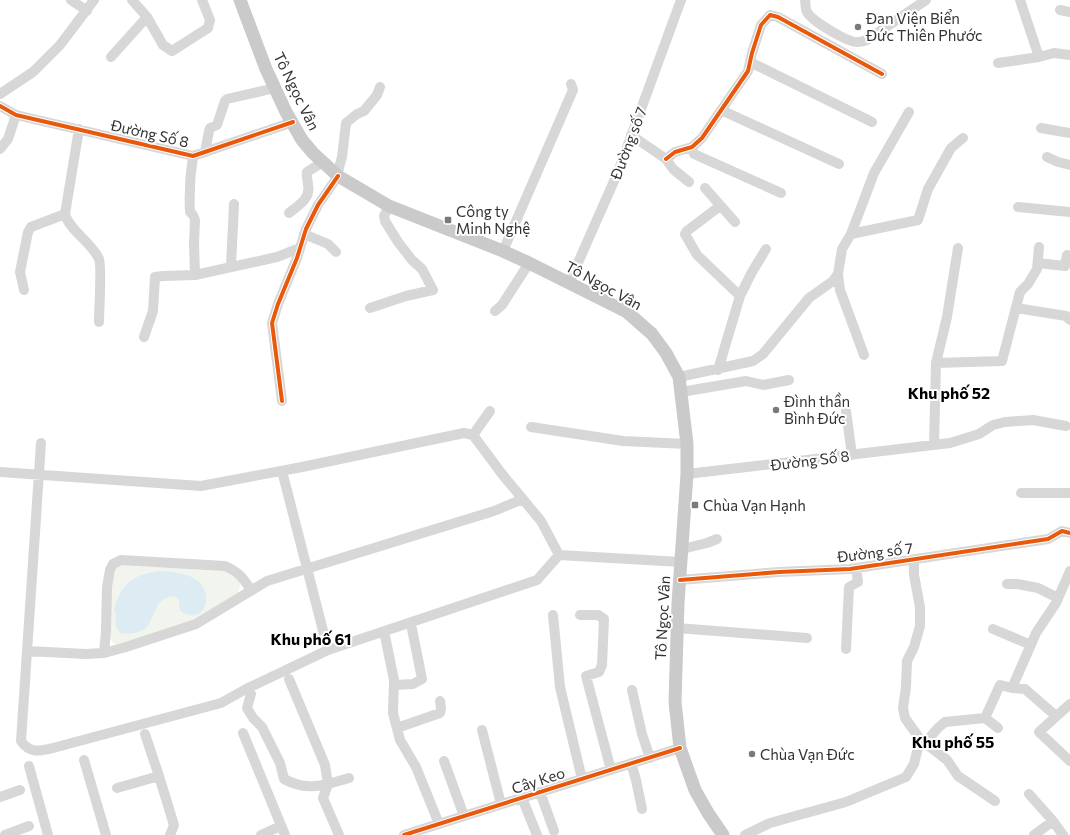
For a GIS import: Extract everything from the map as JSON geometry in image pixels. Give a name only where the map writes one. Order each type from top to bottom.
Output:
[{"type":"main road","name":"Tô Ngọc Vân","points":[[240,0],[266,69],[286,112],[302,140],[337,175],[389,206],[503,251],[627,312],[637,319],[652,334],[666,353],[679,377],[687,444],[687,474],[677,628],[674,702],[680,748],[695,790],[723,835]]},
{"type":"street","points":[[71,0],[86,11]]},
{"type":"street","points":[[0,94],[32,72],[60,45],[94,0]]},
{"type":"street","points":[[132,0],[147,17],[163,45],[172,51],[208,28],[210,20],[202,0]]},
{"type":"street","name":"Đường số 7","points":[[569,283],[618,172],[681,0]]},
{"type":"street","points":[[805,0],[807,12],[811,18],[850,41],[858,42],[867,40],[926,0]]},
{"type":"street","points":[[1020,0],[1039,57]]},
{"type":"street","points":[[666,159],[675,152],[692,147],[702,138],[748,72],[761,25],[770,16],[778,17],[882,74]]},
{"type":"street","points":[[112,57],[147,17]]},
{"type":"street","points":[[998,62],[1039,57],[1054,53],[1070,55]]},
{"type":"street","points":[[750,62],[872,122]]},
{"type":"street","points":[[503,251],[573,90],[571,84]]},
{"type":"street","points":[[282,401],[272,324],[278,304],[292,273],[304,234],[318,205],[337,175],[342,157],[346,123],[357,114],[364,111],[377,95],[380,87]]},
{"type":"street","points":[[205,152],[210,128],[217,125],[227,99],[275,88]]},
{"type":"street","name":"Đường Số 8","points":[[0,106],[16,115],[193,156],[293,122]]},
{"type":"street","points":[[721,110],[839,164]]},
{"type":"street","points":[[864,355],[840,290],[838,274],[842,249],[851,234],[874,174],[909,112]]},
{"type":"street","points":[[0,149],[8,139],[16,115]]},
{"type":"street","points":[[1041,128],[1070,133]]},
{"type":"street","points":[[79,129],[65,214],[67,220],[100,261],[99,322]]},
{"type":"street","points":[[631,135],[666,159],[673,169],[689,182]]},
{"type":"street","points":[[851,234],[906,224],[918,220],[931,185],[952,148],[963,138]]},
{"type":"street","points":[[692,147],[694,154],[781,193]]},
{"type":"street","points":[[193,156],[189,184],[189,201],[190,212],[195,220],[195,275]]},
{"type":"street","points":[[1047,157],[1070,165]]},
{"type":"street","points":[[289,213],[302,203],[309,193],[306,177],[308,172],[323,162]]},
{"type":"street","points":[[705,188],[735,222]]},
{"type":"street","points":[[231,266],[234,204]]},
{"type":"street","points":[[370,308],[406,296],[433,290],[422,269],[412,260],[398,242],[385,221],[384,216],[389,206]]},
{"type":"street","points":[[720,206],[685,234],[696,255],[740,296]]},
{"type":"street","points":[[1018,207],[1070,212]]},
{"type":"street","points":[[24,290],[20,272],[28,232],[31,227],[65,214]]},
{"type":"street","points":[[304,234],[328,244],[336,252]]},
{"type":"street","points":[[936,363],[1002,361],[1020,292],[1028,284],[1037,269],[1039,247]]},
{"type":"street","points":[[144,336],[152,311],[155,278],[163,276],[195,275],[277,256],[300,248]]},
{"type":"street","points":[[934,445],[936,363],[948,317],[958,248]]},
{"type":"street","points":[[718,370],[740,296],[766,249]]},
{"type":"street","points":[[1038,263],[1065,266],[1067,255]]},
{"type":"street","points":[[495,311],[502,305],[529,263]]},
{"type":"street","points":[[679,377],[718,370],[753,361],[763,354],[809,298],[833,281],[838,274]]},
{"type":"street","points":[[1016,308],[1066,316],[1070,320]]},
{"type":"street","points":[[681,392],[746,381],[763,385],[789,380]]},
{"type":"street","points":[[473,435],[490,411]]},
{"type":"street","points":[[846,411],[852,455]]},
{"type":"street","name":"Đường Số 8","points":[[687,474],[950,443],[979,434],[993,425],[1005,422],[1033,420],[1066,426]]},
{"type":"street","points":[[531,427],[623,441],[687,444]]},
{"type":"street","points":[[0,472],[201,486],[282,471],[464,433],[473,435],[540,521],[559,554]]},
{"type":"street","points":[[41,443],[22,741],[25,746],[31,750],[41,751],[221,703],[246,689],[328,650],[537,580],[559,554]]},
{"type":"street","points":[[282,471],[328,650]]},
{"type":"street","points":[[1021,493],[1070,493]]},
{"type":"street","points":[[27,651],[86,654],[104,653],[196,624],[267,581],[494,511],[523,500]]},
{"type":"street","name":"Đường số 7","points":[[680,580],[779,572],[856,568],[1048,539],[1062,531],[1070,533]]},
{"type":"street","points":[[559,554],[682,555],[717,539]]},
{"type":"street","points":[[104,653],[107,587],[110,570],[113,564],[121,560],[225,566],[234,570],[242,577],[251,590]]},
{"type":"street","points":[[914,560],[914,575],[920,608],[920,626],[914,647],[907,661],[906,688],[903,708],[905,718],[923,741],[947,760],[958,776],[995,801]]},
{"type":"street","points":[[846,649],[849,587],[858,582],[856,568]]},
{"type":"street","points":[[1012,688],[1036,633],[1058,598],[1070,572]]},
{"type":"street","points":[[1007,584],[1017,584],[1038,588],[1058,598]]},
{"type":"street","points":[[580,615],[598,615],[604,619],[602,665],[599,672],[586,676],[611,770]]},
{"type":"street","points":[[553,616],[560,687],[582,779]]},
{"type":"street","points":[[677,628],[807,638]]},
{"type":"street","points":[[394,685],[413,684],[422,680],[412,629]]},
{"type":"street","points":[[993,630],[1030,645]]},
{"type":"street","points":[[385,636],[394,680],[393,713],[400,740],[416,767],[439,824]]},
{"type":"street","points":[[289,679],[325,765],[328,784],[324,798],[339,835]]},
{"type":"street","points":[[985,718],[1000,685],[1025,689],[1056,716]]},
{"type":"street","points":[[632,690],[642,734],[650,758]]},
{"type":"street","points":[[250,694],[247,708],[253,718],[262,727],[280,763],[284,779],[294,784],[316,787],[349,778]]},
{"type":"street","points":[[397,728],[440,713],[442,708],[440,700]]},
{"type":"street","points":[[1070,704],[1039,732],[1070,761]]},
{"type":"street","points":[[745,835],[770,823],[846,802],[906,777],[914,764],[923,741],[944,722],[985,718],[998,728]]},
{"type":"street","points":[[482,730],[501,804]]},
{"type":"street","points":[[244,733],[283,831],[261,835]]},
{"type":"street","points":[[145,734],[174,825],[170,835]]},
{"type":"street","name":"Cây Keo","points":[[404,835],[680,748]]},
{"type":"street","points":[[84,760],[106,835]]},
{"type":"street","points":[[444,761],[464,816]]},
{"type":"street","points":[[631,763],[642,809]]},
{"type":"street","points":[[29,766],[48,835]]},
{"type":"street","points":[[117,788],[159,776]]},
{"type":"street","points":[[0,797],[20,790]]},
{"type":"street","points":[[540,792],[554,831]]},
{"type":"street","points":[[1029,794],[1053,821],[1063,835]]},
{"type":"street","points":[[522,798],[536,835]]},
{"type":"street","points":[[1034,835],[1053,821]]},
{"type":"street","points":[[6,835],[29,826]]},
{"type":"shaded area","points":[[133,564],[223,570],[230,572],[241,582],[238,594],[192,621],[119,645],[113,643],[110,638],[111,591],[118,566]]},
{"type":"shaded area","points":[[152,572],[176,572],[194,578],[198,581],[206,594],[204,608],[201,612],[195,615],[188,615],[180,611],[179,600],[175,596],[169,597],[160,602],[146,627],[140,631],[128,634],[120,633],[115,625],[116,615],[114,611],[120,593],[130,581],[137,577]]},
{"type":"cycle path","points":[[666,159],[675,152],[692,147],[702,138],[748,71],[761,25],[770,15],[778,17],[882,74]]},
{"type":"cycle path","points":[[0,106],[16,115],[193,156],[293,122]]},
{"type":"cycle path","points":[[282,401],[272,323],[278,304],[297,258],[306,229],[318,205],[338,176]]},
{"type":"cycle path","points":[[680,580],[779,572],[850,569],[1048,539],[1062,531],[1070,533]]},
{"type":"cycle path","points":[[404,835],[680,748]]},
{"type":"place","name":"Đan Viện Biển Đức Thiên Phước","points":[[858,27]]},
{"type":"place","name":"Công ty Minh Nghệ","points":[[448,220]]},
{"type":"place","name":"Đình thần Bình Đức","points":[[776,410]]},
{"type":"place","name":"Chùa Vạn Hạnh","points":[[695,505]]},
{"type":"place","name":"Chùa Vạn Đức","points":[[752,754]]},
{"type":"district","name":"Khu phố 52","points":[[949,392]]},
{"type":"district","name":"Khu phố 61","points":[[311,638]]},
{"type":"district","name":"Khu phố 55","points":[[953,741]]}]
